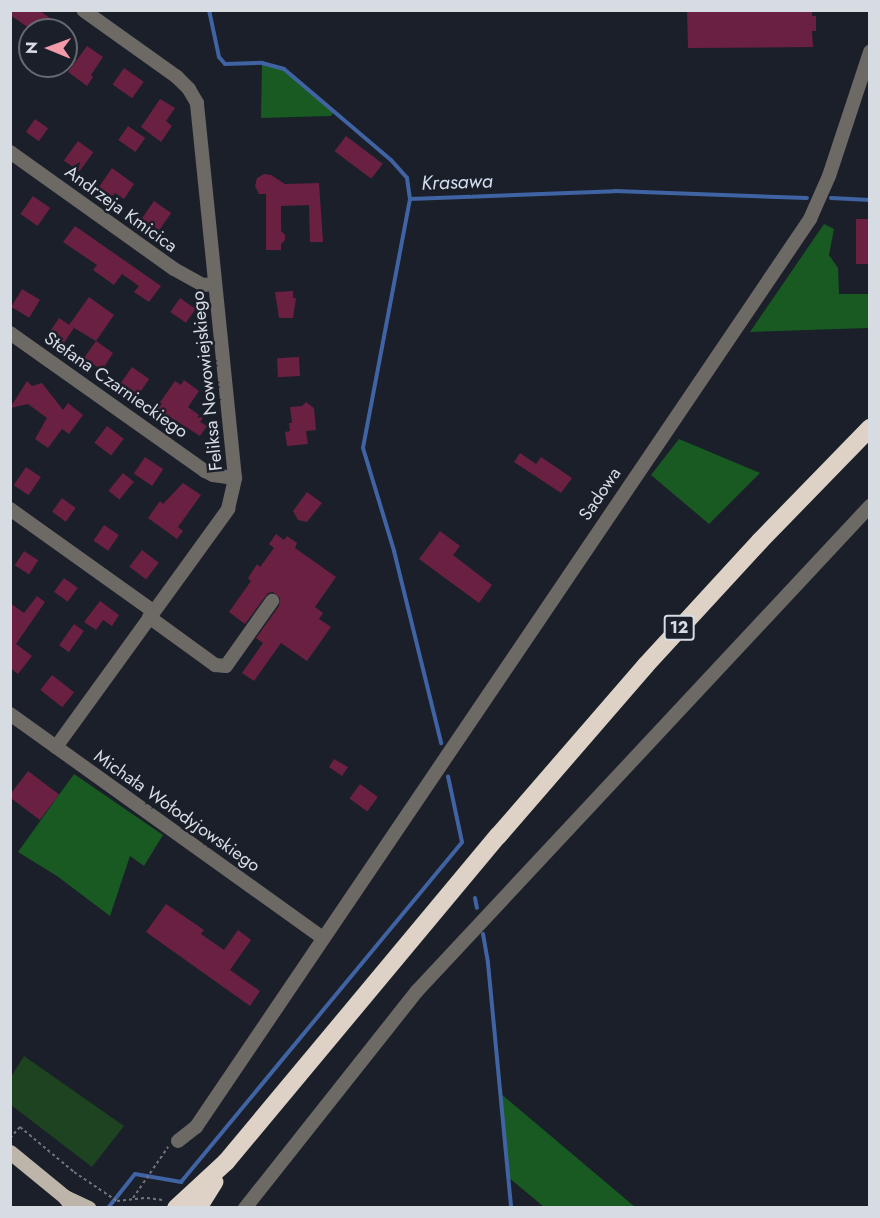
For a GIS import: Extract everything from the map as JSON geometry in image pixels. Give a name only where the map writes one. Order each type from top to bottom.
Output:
[{"type":"highway","name":"12","points":[[177,1207],[226,1162],[611,705],[725,578],[870,428]]},
{"type":"highway","name":"12","points":[[198,1208],[226,1162]]},
{"type":"main road","points":[[10,1152],[69,1202],[89,1208]]},
{"type":"street","name":"Feliksa Nowowiejskiego","points":[[56,747],[228,509],[235,478],[197,103],[189,88],[177,77],[83,10]]},
{"type":"street","name":"Sadowa","points":[[178,1141],[196,1127],[810,219],[864,83],[870,52]]},
{"type":"street","name":"Andrzeja Kmicica","points":[[10,152],[174,269],[203,285],[215,284]]},
{"type":"street","name":"Stefana Czarnieckiego","points":[[10,333],[205,471],[213,475],[235,478]]},
{"type":"street","points":[[245,1208],[417,991],[870,506]]},
{"type":"street","points":[[10,509],[151,614],[215,665],[226,666],[272,601]]},
{"type":"street","name":"Michała Wołodyjowskiego","points":[[10,714],[323,938]]},
{"type":"path","points":[[10,1138],[20,1127],[74,1172],[117,1201],[152,1198],[177,1207]]},
{"type":"path","points":[[133,1198],[165,1148],[178,1141]]},
{"type":"green space","points":[[262,63],[284,69],[334,112],[331,116],[261,118]]},
{"type":"green space","points":[[824,224],[834,229],[829,255],[838,268],[839,294],[868,294],[869,328],[750,332]]},
{"type":"green space","points":[[679,439],[760,473],[709,524],[651,475]]},
{"type":"green space","points":[[74,774],[163,835],[144,866],[130,856],[110,916],[57,876],[18,852]]},
{"type":"green space","points":[[24,1056],[124,1126],[92,1167],[11,1105],[11,1077]]},
{"type":"green space","points":[[500,1093],[635,1207],[544,1207],[508,1177]]},
{"type":"building","points":[[10,10],[39,10],[50,18],[18,18],[18,20],[10,15]]},
{"type":"building","points":[[687,10],[812,10],[812,16],[816,16],[816,31],[812,31],[813,47],[688,48]]},
{"type":"building","points":[[87,46],[103,57],[91,75],[93,77],[87,86],[76,78],[78,78],[78,58]]},
{"type":"building","points":[[124,68],[144,82],[132,98],[113,84]]},
{"type":"building","points":[[160,99],[175,108],[166,121],[172,126],[161,142],[141,127]]},
{"type":"building","points":[[35,119],[48,128],[39,141],[26,132]]},
{"type":"building","points":[[128,126],[145,138],[135,152],[118,140]]},
{"type":"building","points":[[346,136],[383,164],[371,179],[335,151]]},
{"type":"building","points":[[78,141],[93,152],[79,172],[64,160]]},
{"type":"building","points":[[112,168],[134,184],[124,199],[115,193],[112,196],[99,187]]},
{"type":"building","points":[[264,174],[271,175],[285,184],[319,183],[323,242],[310,242],[309,205],[281,206],[281,231],[285,235],[285,240],[281,244],[281,250],[266,250],[266,194],[259,194],[255,186],[257,178]]},
{"type":"building","points":[[33,196],[50,208],[38,226],[20,214]]},
{"type":"building","points":[[154,201],[171,213],[159,230],[142,218]]},
{"type":"building","points":[[856,219],[870,219],[870,264],[856,264]]},
{"type":"building","points":[[75,226],[161,286],[149,302],[134,292],[139,286],[122,274],[114,285],[93,270],[97,265],[63,242]]},
{"type":"building","points":[[22,289],[40,300],[29,318],[11,307]]},
{"type":"building","points":[[293,291],[293,298],[296,298],[293,318],[279,318],[275,292]]},
{"type":"building","points":[[89,297],[114,315],[96,341],[69,325]]},
{"type":"building","points":[[180,298],[196,309],[186,323],[170,312]]},
{"type":"building","points":[[59,318],[74,328],[64,343],[49,333]]},
{"type":"building","points":[[96,341],[113,353],[102,370],[84,358]]},
{"type":"building","points":[[299,357],[300,376],[278,377],[277,358]]},
{"type":"building","points":[[132,367],[149,379],[138,395],[121,383]]},
{"type":"building","points":[[184,380],[199,391],[188,407],[203,418],[200,422],[207,426],[200,436],[156,408],[175,381],[181,385]]},
{"type":"building","points":[[27,381],[32,386],[42,383],[63,410],[68,403],[83,415],[69,434],[62,429],[48,448],[35,439],[47,418],[28,404],[10,408]]},
{"type":"building","points":[[306,402],[314,408],[316,430],[306,431],[308,444],[287,446],[285,432],[290,431],[289,423],[292,423],[290,407],[302,406]]},
{"type":"building","points":[[107,426],[124,439],[111,455],[94,443]]},
{"type":"building","points":[[520,453],[536,464],[541,457],[572,478],[561,493],[514,462]]},
{"type":"building","points":[[145,457],[163,469],[152,486],[134,474]]},
{"type":"building","points":[[26,467],[41,477],[29,495],[14,485]]},
{"type":"building","points":[[123,473],[134,482],[119,500],[109,491]]},
{"type":"building","points":[[183,483],[201,495],[178,527],[183,531],[177,539],[148,518],[160,501],[163,504]]},
{"type":"building","points":[[307,492],[322,503],[307,522],[298,520],[293,511]]},
{"type":"building","points":[[62,498],[76,508],[66,522],[52,512]]},
{"type":"building","points":[[104,525],[119,535],[108,551],[93,541]]},
{"type":"building","points":[[440,531],[460,546],[453,555],[492,585],[479,603],[419,559]]},
{"type":"building","points":[[276,534],[284,540],[287,536],[297,543],[295,548],[336,577],[315,607],[323,613],[319,619],[331,627],[307,661],[281,643],[254,681],[242,673],[263,643],[256,638],[279,606],[280,598],[273,592],[268,593],[245,624],[229,612],[251,581],[248,578],[257,564],[260,567],[274,548],[269,544]]},
{"type":"building","points":[[142,550],[159,563],[146,579],[129,567]]},
{"type":"building","points":[[24,551],[38,560],[29,575],[15,565]]},
{"type":"building","points":[[64,578],[78,588],[68,602],[54,592]]},
{"type":"building","points":[[37,596],[45,602],[16,644],[32,656],[18,674],[10,668],[10,603],[24,613]]},
{"type":"building","points":[[100,601],[119,615],[112,626],[103,620],[96,630],[84,622]]},
{"type":"building","points":[[74,624],[84,631],[69,652],[59,645]]},
{"type":"building","points":[[52,675],[74,692],[62,707],[40,690]]},
{"type":"building","points":[[334,759],[348,767],[342,776],[329,767]]},
{"type":"building","points":[[28,771],[59,794],[40,820],[10,798]]},
{"type":"building","points":[[360,784],[378,797],[367,811],[349,799]]},
{"type":"building","points":[[166,904],[204,930],[201,934],[224,950],[238,930],[251,940],[230,970],[260,991],[250,1006],[146,932]]},
{"type":"waterway","points":[[209,10],[219,57],[225,64],[262,63],[284,69],[391,160],[407,178],[410,199],[363,448],[394,551],[441,743]]},
{"type":"waterway","name":"Krasawa","points":[[410,199],[615,191],[807,198]]},
{"type":"waterway","name":"Krasawa","points":[[831,198],[870,200]]},
{"type":"waterway","points":[[108,1208],[135,1174],[181,1182],[462,842],[448,776]]},
{"type":"waterway","points":[[475,898],[477,908]]},
{"type":"waterway","points":[[483,934],[488,963],[511,1208]]}]
